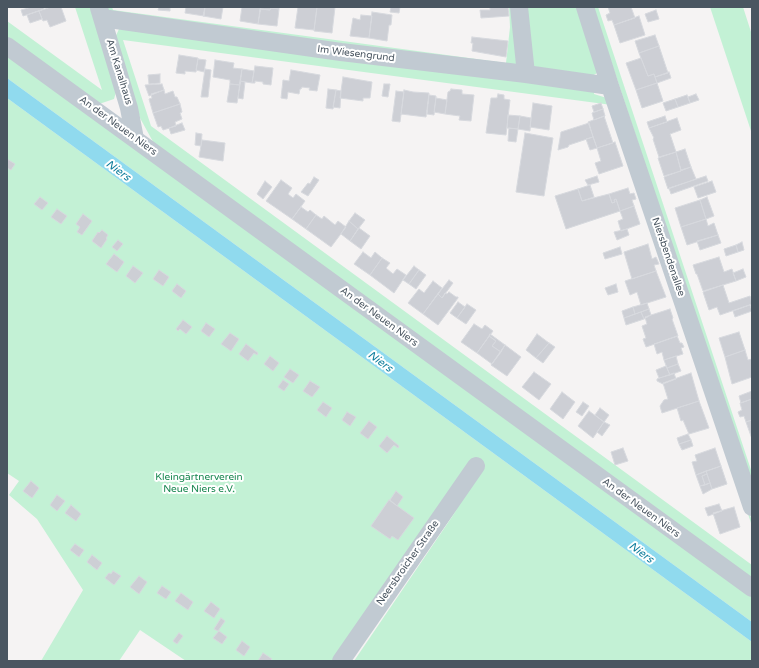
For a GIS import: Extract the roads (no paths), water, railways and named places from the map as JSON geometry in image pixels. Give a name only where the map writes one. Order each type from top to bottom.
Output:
[{"type":"street","points":[[519,7],[526,74]]},
{"type":"street","name":"Niersbendenallee","points":[[585,7],[610,86],[752,507]]},
{"type":"street","name":"Im Wiesengrund","points":[[100,12],[341,52],[526,74],[610,86]]},
{"type":"street","name":"Am Kanalhaus","points":[[100,12],[129,108],[135,139]]},
{"type":"street","name":"An der Neuen Niers","points":[[7,46],[752,588]]},
{"type":"street","name":"Neersbroicher Straße","points":[[341,661],[476,466]]},
{"type":"water","name":"Niers","points":[[7,78],[752,622],[752,642],[7,98]]},
{"type":"park label","name":"Kleingärtnerverein Neue Niers e.V.","points":[[199,482]]}]
